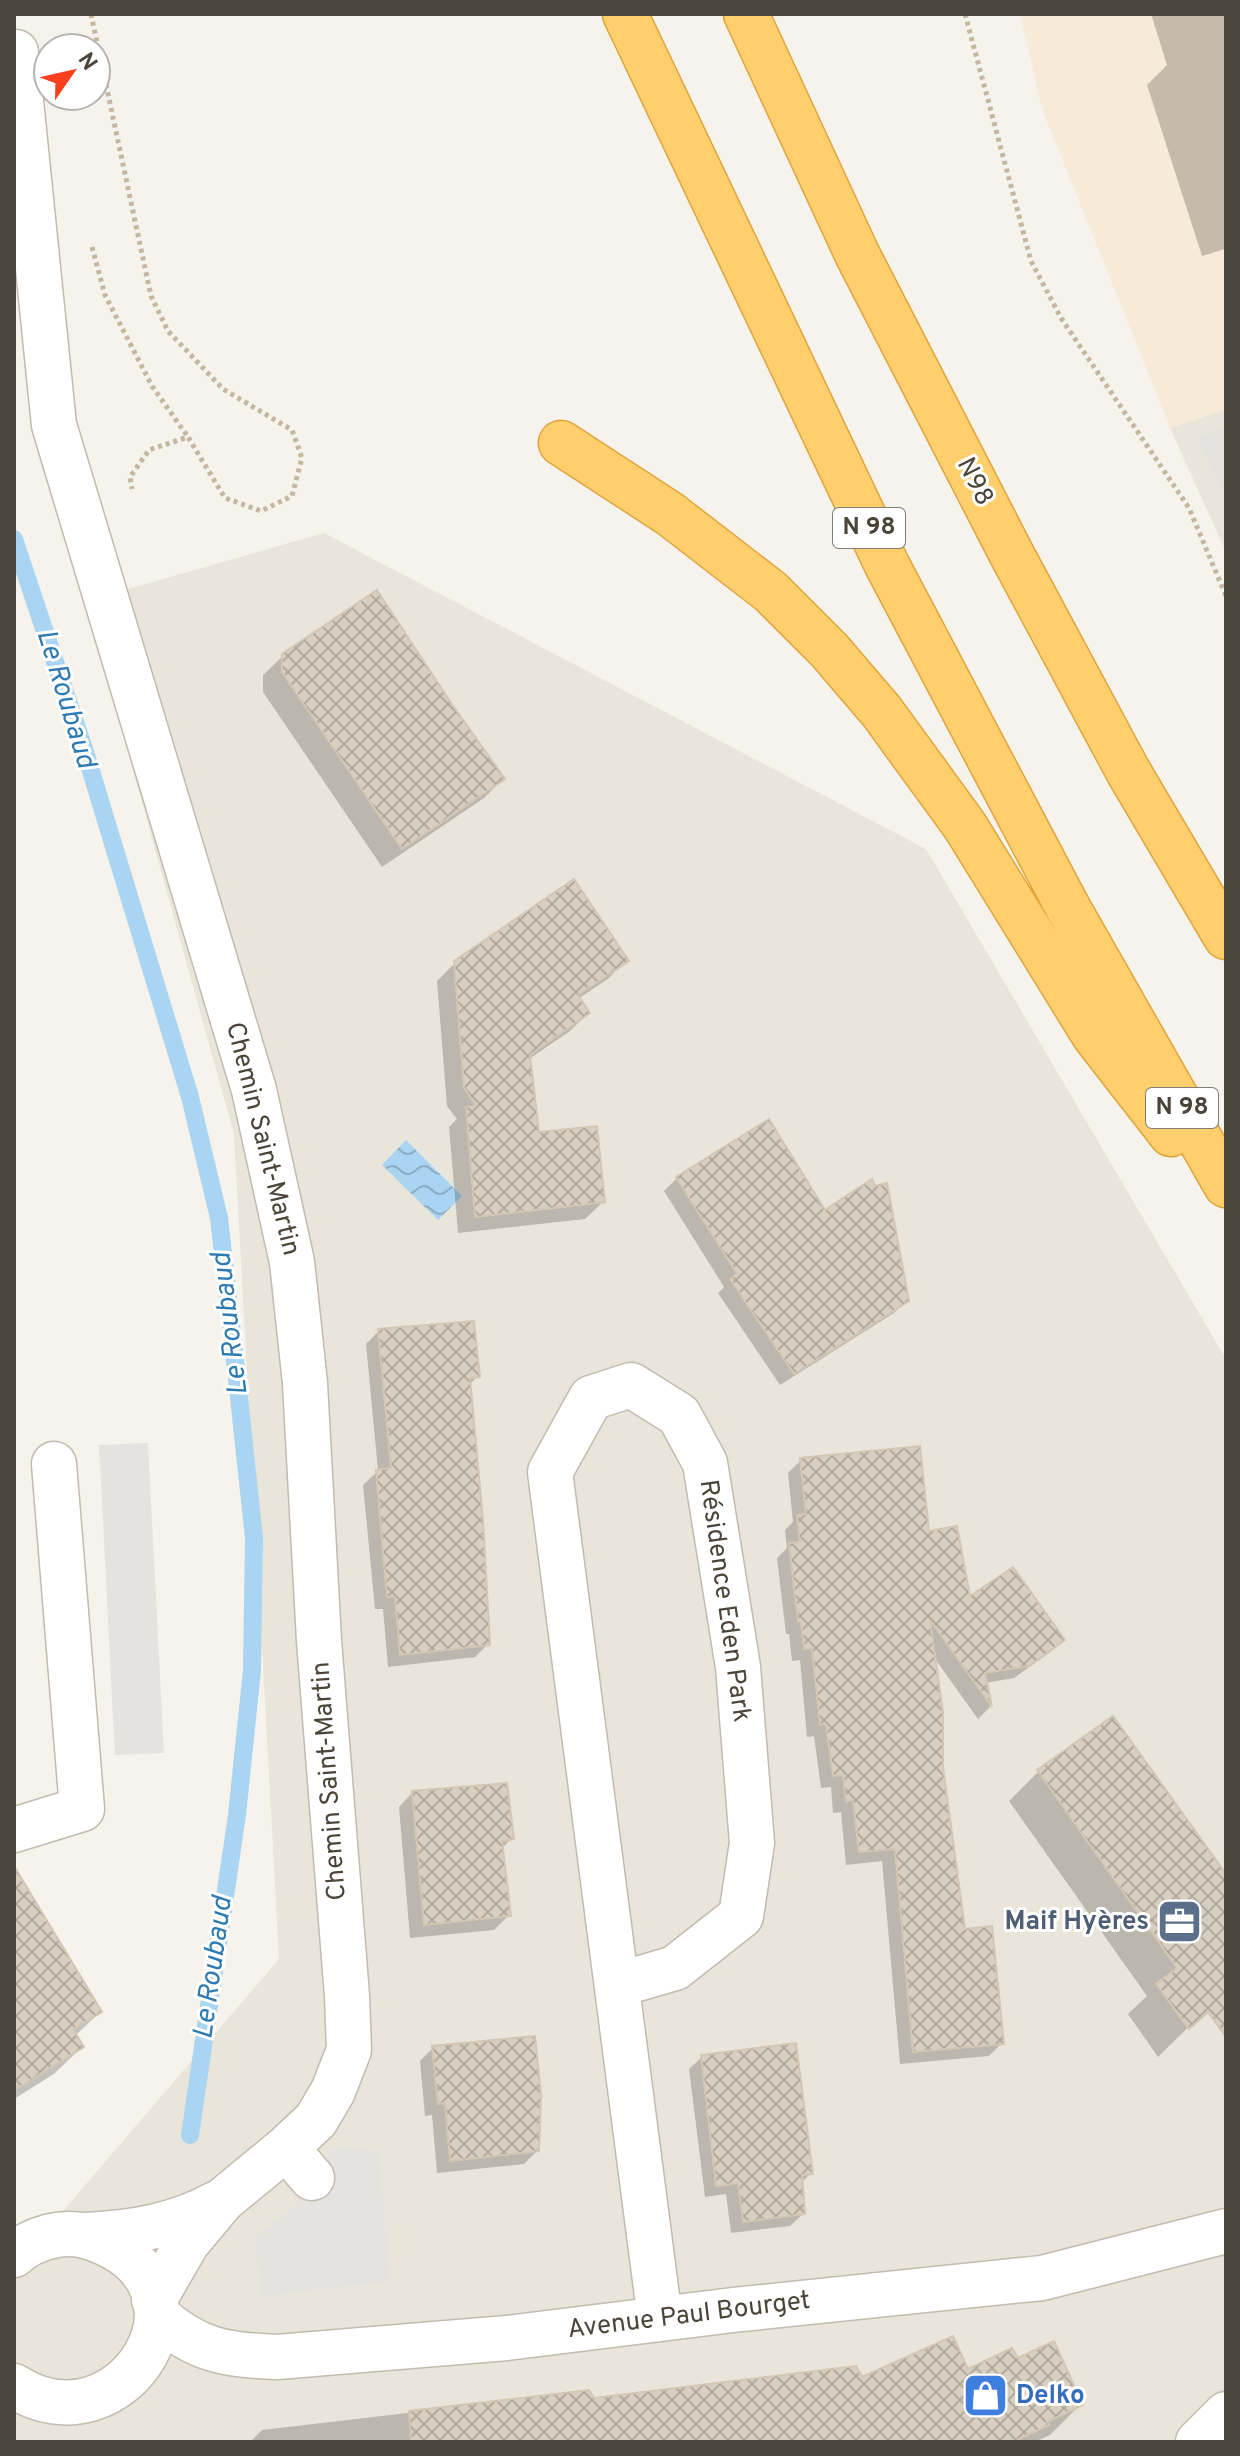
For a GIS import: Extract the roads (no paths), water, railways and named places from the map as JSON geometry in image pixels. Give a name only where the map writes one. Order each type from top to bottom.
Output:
[{"type":"highway","name":"N 98","points":[[625,14],[887,565],[1068,908],[1226,1185]]},
{"type":"highway","name":"N98","points":[[746,14],[858,256],[1012,555],[1128,771],[1226,937]]},
{"type":"highway","points":[[561,443],[670,514],[771,592],[829,650],[882,712],[965,826],[1094,1035],[1226,1204]]},
{"type":"street","name":"Chemin Saint-Martin","points":[[16,52],[54,425],[254,1090],[292,1262],[305,1383],[319,1641],[349,2050],[299,2163],[196,2214],[153,2228],[116,2234],[60,2234],[22,2240]]},
{"type":"street","name":"Résidence Eden Park","points":[[617,1985],[675,1968],[741,1916],[752,1843],[738,1667],[705,1463],[679,1415],[631,1385],[591,1398],[550,1472],[660,2319]]},
{"type":"street","points":[[14,1830],[82,1809],[54,1464]]},
{"type":"street","name":"Chemin Saint-Martin","points":[[27,2398],[66,2407],[87,2405],[108,2399],[129,2384],[145,2364],[155,2340],[155,2308],[187,2243],[223,2200]]},
{"type":"street","name":"Avenue Paul Bourget","points":[[155,2308],[170,2327],[198,2345],[246,2357],[277,2357],[507,2338],[1042,2278],[1226,2231]]},
{"type":"street","points":[[83,2235],[107,2243],[128,2257],[145,2276],[155,2308]]},
{"type":"street","points":[[27,2398],[69,2442]]},
{"type":"street","points":[[1198,2442],[1226,2414]]},
{"type":"water","points":[[406,1140],[462,1196],[438,1220],[382,1165]]},
{"type":"waterway","name":"Le Roubaud","points":[[14,539],[87,758],[190,1097],[219,1218],[235,1360],[254,1538],[252,1670],[237,1815],[190,2135]]},
{"type":"place","name":"Maif Hyères","points":[[1180,1922]]},
{"type":"place","name":"Delko","points":[[985,2396]]}]
